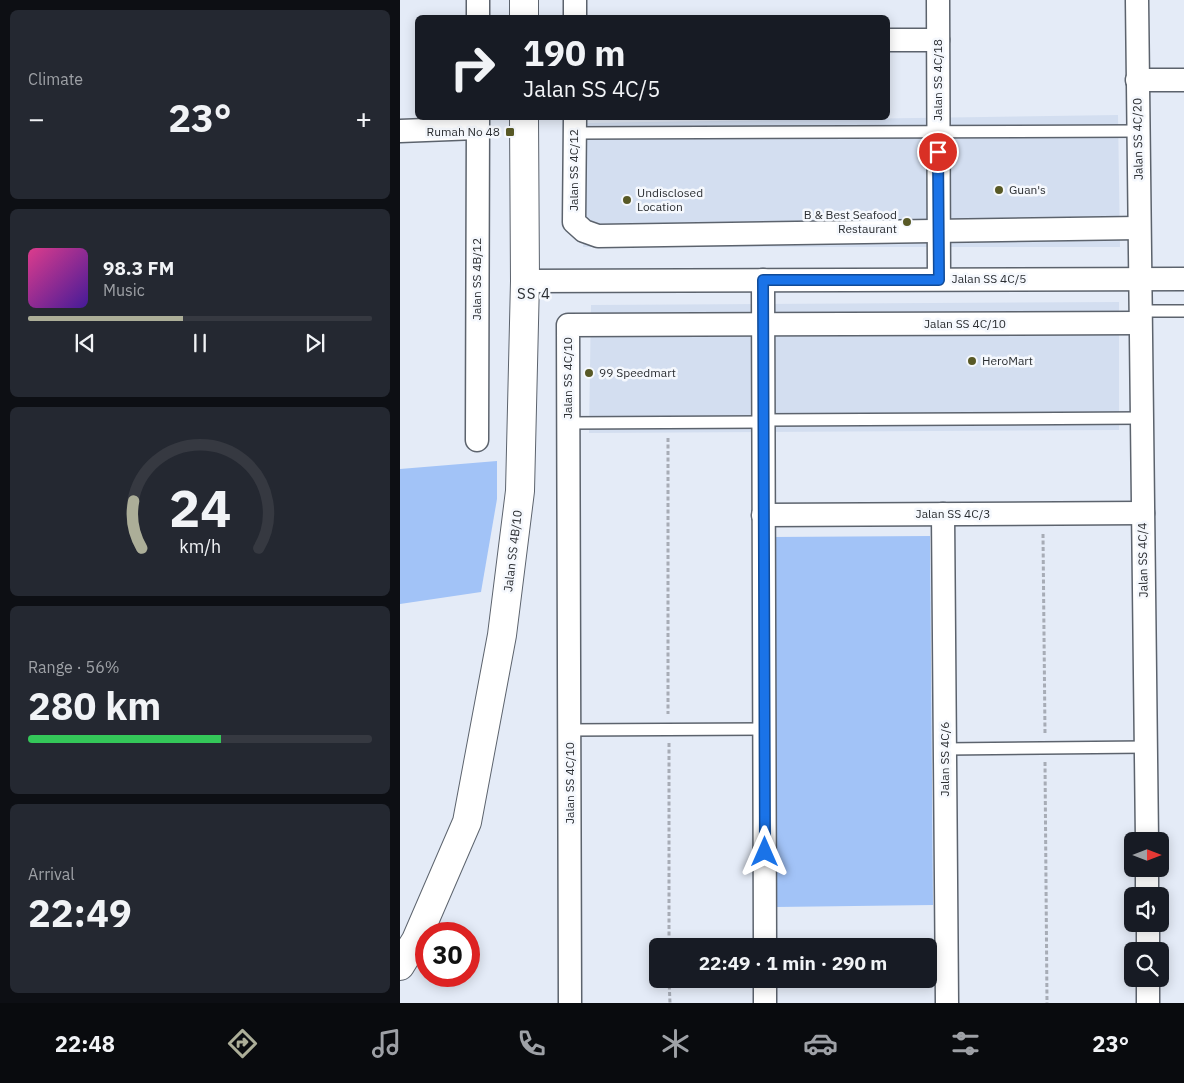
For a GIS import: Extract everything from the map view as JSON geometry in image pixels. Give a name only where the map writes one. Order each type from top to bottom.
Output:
[{"type":"street","points":[[478,0],[478,15]]},
{"type":"street","points":[[524,0],[524,15]]},
{"type":"street","points":[[575,0],[575,15]]},
{"type":"street","name":"Jalan SS 4C/18","points":[[938,0],[939,280]]},
{"type":"street","name":"Jalan SS 4C/20","points":[[1136,0],[1140,279]]},
{"type":"street","points":[[890,40],[938,40]]},
{"type":"street","points":[[1138,80],[1184,80]]},
{"type":"street","name":"Jalan SS 4B/10","points":[[400,966],[416,940],[467,822],[502,635],[520,491],[525,281],[524,120]]},
{"type":"street","points":[[400,132],[478,123]]},
{"type":"street","name":"Jalan SS 4B/12","points":[[477,440],[478,123]]},
{"type":"street","name":"Jalan SS 4C/12","points":[[574,125],[574,222],[584,230],[598,236],[939,230]]},
{"type":"street","points":[[939,230],[1139,228]]},
{"type":"street","name":"Jalan SS 4C/4","points":[[1140,279],[1147,832]]},
{"type":"street","name":"Jalan SS 4C/5","points":[[525,281],[1184,279]]},
{"type":"street","points":[[763,280],[765,938]]},
{"type":"street","name":"Jalan SS 4C/10","points":[[570,1003],[568,325],[763,325],[1140,317]]},
{"type":"street","name":"Jalan SS 4C/6","points":[[943,514],[947,1003]]},
{"type":"street","name":"Jalan SS 4C/3","points":[[763,515],[1142,514]]},
{"type":"street","points":[[1148,987],[1148,1003]]},
{"type":"street","points":[[765,988],[765,1003]]},
{"type":"lane","points":[[574,125],[938,132],[1138,131]]},
{"type":"lane","name":"Jalan SS 4C/10","points":[[1140,317],[1184,311]]},
{"type":"lane","points":[[568,423],[1142,418]]},
{"type":"lane","points":[[569,730],[764,729]]},
{"type":"lane","points":[[945,749],[1146,747]]},
{"type":"path","points":[[668,422],[669,938]]},
{"type":"path","points":[[670,988],[670,1003]]},
{"type":"shaded area","points":[[1118,115],[1120,247],[583,247],[584,123],[890,120],[890,118]]},
{"type":"shaded area","points":[[1119,302],[1119,430],[589,433],[591,305]]},
{"type":"shaded area","points":[[497,461],[497,499],[481,592],[400,604],[400,469]]},
{"type":"shaded area","points":[[930,536],[933,905],[776,907],[772,537]]},
{"type":"place","name":"Rumah No 48","points":[[510,132]]},
{"type":"place","name":"Guan's","points":[[999,190]]},
{"type":"place","name":"Undisclosed Location","points":[[627,200]]},
{"type":"place","name":"B & Best Seafood Restaurant","points":[[907,222]]},
{"type":"place","name":"HeroMart","points":[[972,361]]},
{"type":"place","name":"99 Speedmart","points":[[589,373]]},
{"type":"district","name":"SS 4","points":[[534,294]]},
{"type":"route","points":[[765,852],[763,280],[939,280],[938,152]]}]
